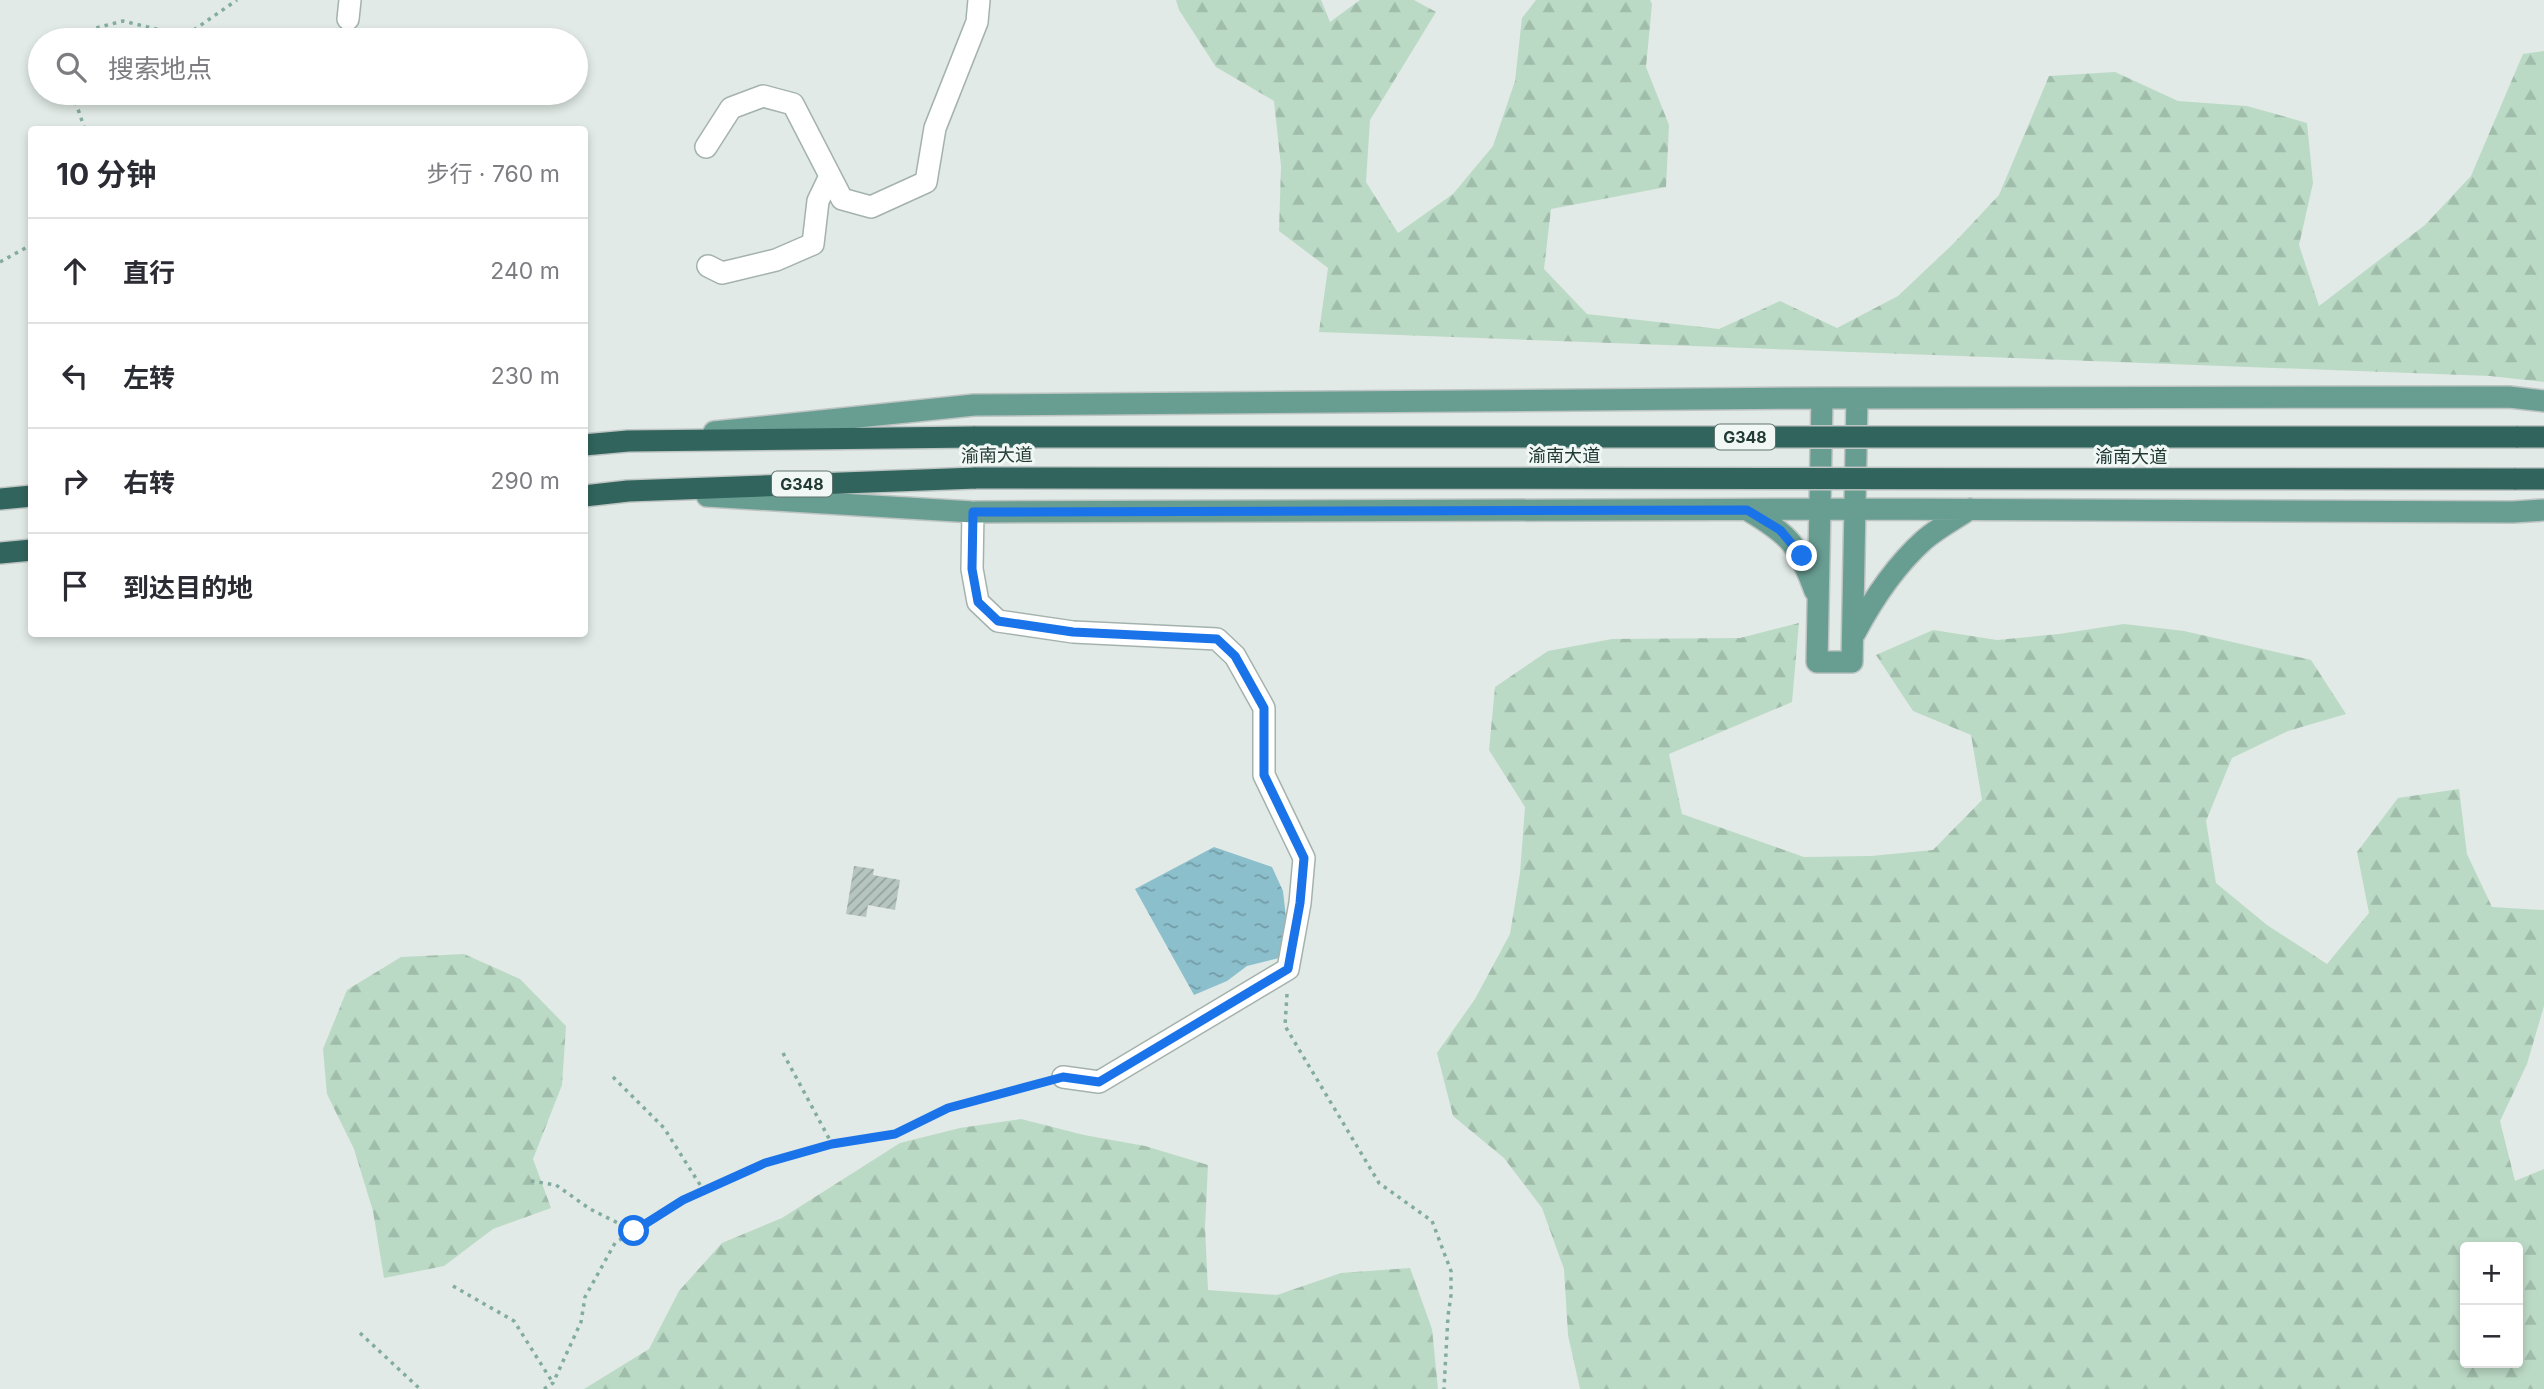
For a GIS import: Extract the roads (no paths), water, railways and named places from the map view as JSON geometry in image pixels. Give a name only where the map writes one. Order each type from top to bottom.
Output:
[{"type":"highway","name":"渝南大道","points":[[588,445],[628,441],[975,437],[2544,437]]},
{"type":"highway","name":"渝南大道","points":[[588,496],[628,491],[976,478],[2544,480]]},
{"type":"highway","points":[[0,499],[28,496]]},
{"type":"highway","points":[[0,553],[28,550]]},
{"type":"main road","points":[[628,441],[974,405],[1822,398],[2509,397],[2544,401]]},
{"type":"main road","points":[[1822,398],[1817,662],[1852,663],[1857,398]]},
{"type":"main road","points":[[628,491],[973,512],[2544,510]]},
{"type":"main road","points":[[1854,635],[1877,592],[1900,564],[1925,539],[1970,509]]},
{"type":"main road","points":[[1747,510],[1780,530],[1802,556],[1819,602]]},
{"type":"street","points":[[706,147],[731,108],[763,96],[793,104],[842,199],[871,207],[926,182],[935,128],[977,22],[979,0]]},
{"type":"street","points":[[708,266],[722,273],[775,260],[813,244],[818,201],[830,176]]},
{"type":"street","points":[[973,512],[972,569],[978,602],[998,621],[1073,632],[1217,639],[1235,656],[1264,708],[1264,775],[1304,858],[1300,903],[1288,969],[1099,1082],[1063,1077]]},
{"type":"water","points":[[1214,847],[1272,867],[1283,891],[1289,944],[1279,958],[1247,966],[1227,981],[1194,995],[1135,889]]}]
